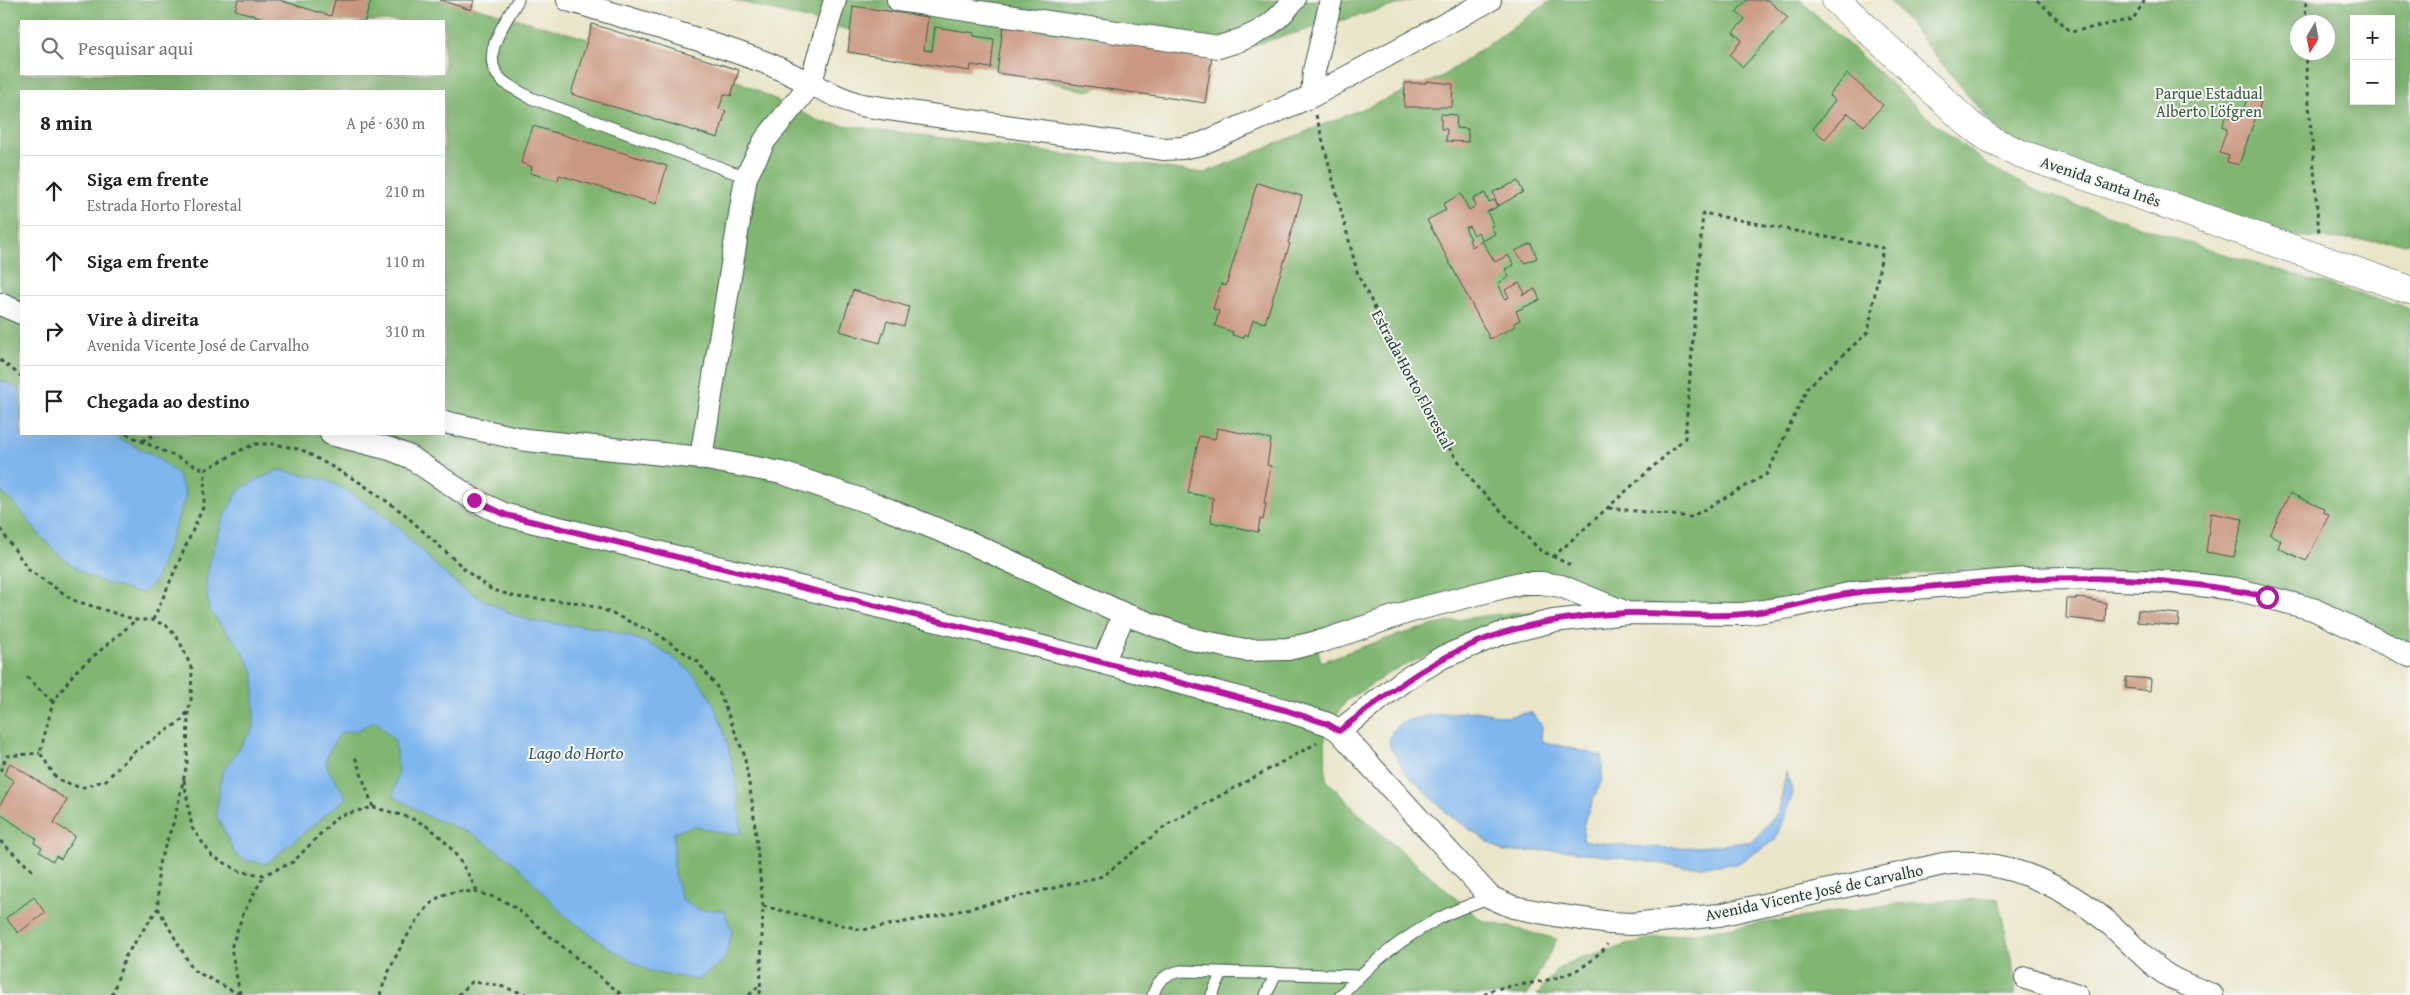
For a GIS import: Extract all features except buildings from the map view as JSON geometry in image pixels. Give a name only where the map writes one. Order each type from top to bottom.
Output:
[{"type":"main road","name":"Avenida Santa Inês","points":[[1836,0],[1969,124],[1991,140],[2019,153],[2410,290]]},
{"type":"street","points":[[568,0],[738,53],[784,71],[835,97],[861,105],[1164,149],[1202,144],[1312,96],[1490,0]]},
{"type":"street","points":[[701,458],[746,177],[765,140],[810,85],[835,0]]},
{"type":"street","points":[[898,0],[1219,47],[1251,37],[1280,18],[1294,0]]},
{"type":"street","points":[[1312,96],[1315,66],[1331,0]]},
{"type":"street","points":[[0,304],[20,313]]},
{"type":"street","points":[[445,422],[526,440],[701,458],[782,473],[877,505],[964,540],[1124,614],[1195,640],[1244,650],[1288,650],[1326,640],[1411,611],[1520,583],[1541,583],[1561,586],[1635,613]]},
{"type":"street","name":"Avenida Vicente José de Carvalho","points":[[334,435],[390,448],[410,457],[474,500],[506,515],[1103,663],[1308,716],[1339,731],[1490,897],[1513,907],[1610,923],[1632,924],[1719,915],[1943,864],[1964,861],[2008,868],[2064,892],[2110,925],[2130,945],[2165,974],[2212,995]]},
{"type":"street","points":[[1339,731],[1403,681],[1443,658],[1492,637],[1553,621],[1635,613],[1743,614],[1790,607],[1853,593],[2025,579],[2066,578],[2173,582],[2235,590],[2313,609],[2410,656]]},
{"type":"street","points":[[1103,663],[1124,614]]},
{"type":"street","points":[[2026,978],[2077,995]]},
{"type":"lane","points":[[518,0],[493,46],[492,63],[502,81],[531,98],[746,177]]},
{"type":"lane","points":[[1341,995],[1359,976],[1403,940],[1441,917],[1490,897]]},
{"type":"lane","points":[[1153,995],[1159,981],[1168,974],[1181,971],[1359,976]]},
{"type":"lane","points":[[1212,995],[1222,972]]},
{"type":"lane","points":[[1266,995],[1276,973]]},
{"type":"path","points":[[2037,0],[2071,32],[2133,19],[2145,0]]},
{"type":"path","points":[[2305,15],[2306,0]]},
{"type":"path","points":[[2306,60],[2321,260]]},
{"type":"path","name":"Estrada Horto Florestal","points":[[1312,96],[1358,275],[1438,432],[1476,486],[1540,550],[1578,570]]},
{"type":"path","points":[[1553,557],[1685,438],[1703,213],[1883,248],[1868,332],[1808,387],[1767,474],[1691,517],[1608,508]]},
{"type":"path","points":[[0,360],[20,375]]},
{"type":"path","points":[[128,435],[205,470]]},
{"type":"path","points":[[141,441],[154,435]]},
{"type":"path","points":[[205,470],[256,444],[275,444],[302,450],[359,482],[402,512],[469,573],[491,589],[516,597],[582,603],[604,610],[659,635],[698,662],[717,687],[744,754],[753,807],[763,906],[760,995]]},
{"type":"path","points":[[153,620],[204,505],[205,470]]},
{"type":"path","points":[[0,529],[29,570],[73,600],[136,620],[153,620],[167,626],[179,640],[188,657],[193,680],[188,711],[184,780],[192,828],[212,856],[241,872],[264,874],[293,862],[338,816],[373,807],[421,823],[443,841],[468,873],[478,893]]},
{"type":"path","points":[[136,620],[81,667],[53,702],[40,753],[57,779],[81,788],[93,786],[112,775],[134,752],[180,721],[188,711]]},
{"type":"path","points":[[27,677],[53,702]]},
{"type":"path","points":[[763,906],[863,930],[946,914],[1103,876],[1168,824],[1339,731]]},
{"type":"path","points":[[0,771],[7,756],[40,753]]},
{"type":"path","points":[[354,754],[373,807]]},
{"type":"path","points":[[184,780],[158,866],[158,908],[193,970],[240,995]]},
{"type":"path","points":[[0,841],[33,871]]},
{"type":"path","points":[[240,995],[231,948],[243,914],[264,874]]},
{"type":"path","points":[[380,995],[385,976],[423,912],[441,896],[458,891],[497,897],[513,906],[622,995]]},
{"type":"path","points":[[112,995],[125,957],[158,908]]},
{"type":"path","points":[[1484,995],[1492,990],[1514,985],[1549,981],[1580,969],[1606,947],[1610,923]]},
{"type":"path","points":[[458,995],[472,982],[497,985],[528,995]]},
{"type":"path","points":[[749,995],[760,986]]},
{"type":"green space","points":[[0,0],[451,0],[740,82],[821,122],[1204,173],[1441,77],[1552,0],[1800,0],[1933,122],[1989,166],[2039,192],[2210,250],[2410,309],[2410,647],[2336,612],[2114,577],[1967,568],[1853,582],[1756,607],[1679,608],[1544,589],[1315,637],[1321,662],[1401,634],[1428,627],[1482,616],[1539,612],[1464,639],[1392,671],[1345,702],[1325,736],[1326,779],[1363,818],[1481,920],[1557,939],[1527,995],[0,995]]},
{"type":"green space","points":[[733,0],[1415,0],[1086,91]]},
{"type":"green space","name":"Parque Estadual Alberto Löfgren","points":[[1890,0],[2410,0],[2410,243],[2290,236],[2004,139]]},
{"type":"green space","points":[[1998,898],[2016,981],[2015,995],[1537,995],[1556,970],[1577,959],[1644,940],[1895,904]]},
{"type":"water","points":[[0,380],[20,390],[20,435],[112,435],[158,458],[177,474],[186,495],[155,582],[142,593],[98,580],[75,567],[64,559],[35,530],[18,508],[0,491]]},
{"type":"water","name":"Lago do Horto","points":[[279,470],[321,479],[352,494],[394,524],[439,569],[458,585],[494,606],[529,620],[616,632],[645,642],[672,657],[695,677],[712,702],[726,738],[735,778],[741,833],[726,834],[694,826],[674,833],[674,874],[682,899],[699,910],[724,910],[732,932],[724,960],[698,980],[651,972],[612,950],[565,916],[516,864],[473,834],[429,817],[393,796],[398,773],[395,741],[376,721],[357,730],[341,733],[328,754],[327,767],[346,798],[266,864],[244,860],[235,854],[216,814],[222,773],[254,727],[254,673],[241,649],[209,610],[206,586],[209,564],[223,519],[238,491],[256,480]]},
{"type":"water","points":[[1476,711],[1507,717],[1531,712],[1542,726],[1541,741],[1602,756],[1602,780],[1585,819],[1583,840],[1604,844],[1668,848],[1754,841],[1779,810],[1786,772],[1793,794],[1775,840],[1737,864],[1686,867],[1562,850],[1503,852],[1449,815],[1405,772],[1389,744],[1392,732],[1407,721],[1443,714]]},
{"type":"route","points":[[474,500],[506,515],[1028,643],[1308,716],[1328,724],[1339,731],[1403,681],[1443,658],[1500,634],[1553,621],[1627,613],[1712,616],[1743,614],[1771,611],[1853,593],[2025,579],[2066,578],[2173,582],[2235,590],[2267,597]]}]
